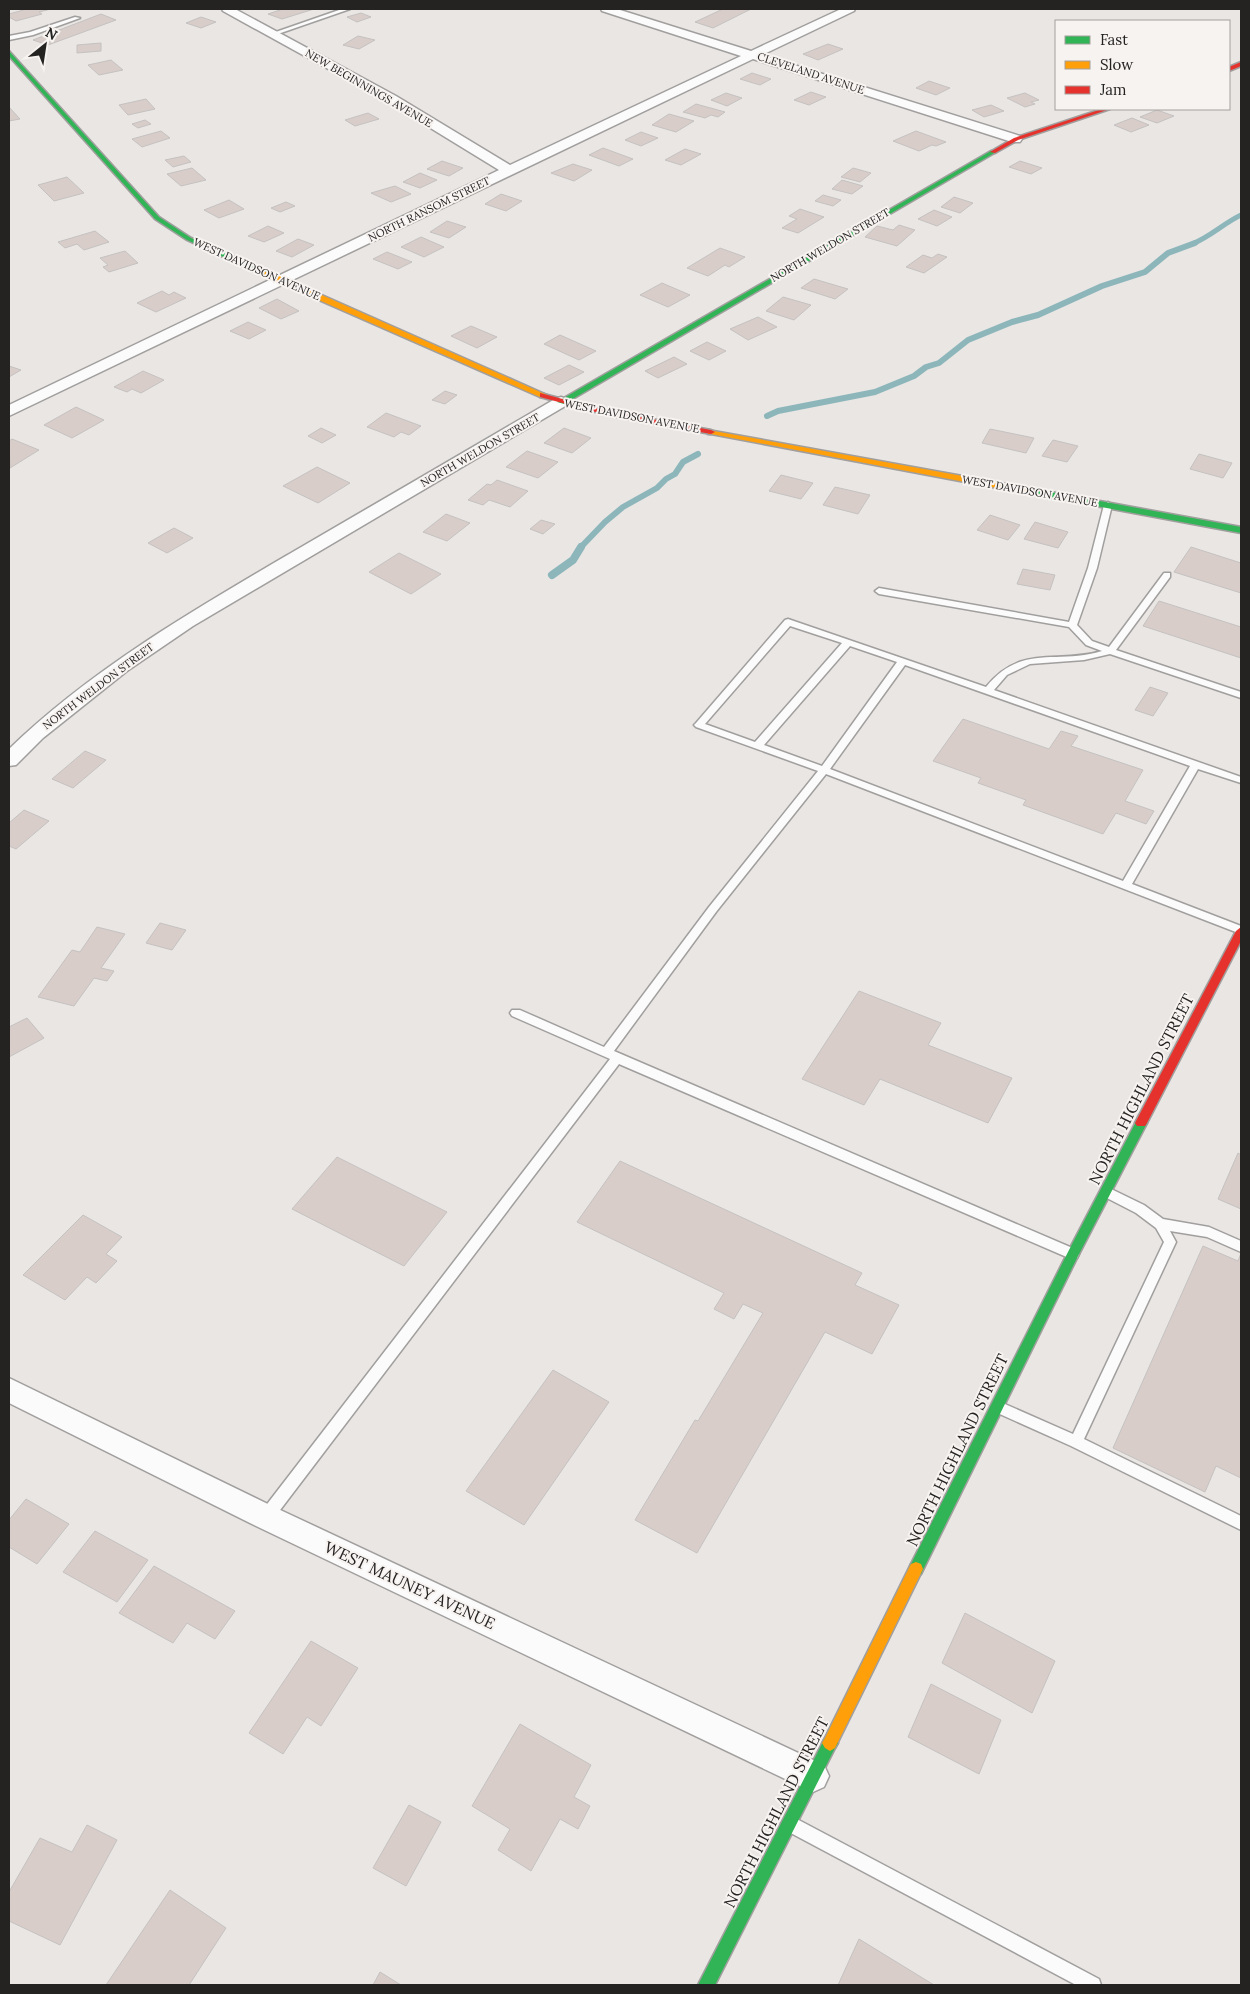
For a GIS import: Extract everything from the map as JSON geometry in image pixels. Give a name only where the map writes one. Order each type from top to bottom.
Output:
[{"type":"street","name":"NEW BEGINNINGS AVENUE","points":[[227,9],[392,99],[509,170]]},
{"type":"street","name":"CLEVELAND AVENUE","points":[[606,9],[1016,139]]},
{"type":"street","name":"NORTH RANSOM STREET","points":[[9,411],[509,170],[850,9]]},
{"type":"street","name":"WEST DAVIDSON AVENUE","points":[[9,53],[157,218],[189,238],[281,280],[478,368],[561,402],[607,413],[1241,530]]},
{"type":"street","name":"NORTH WELDON STREET","points":[[9,760],[36,734],[120,667],[187,622],[950,174],[1016,139],[1104,110]]},
{"type":"street","name":"NORTH HIGHLAND STREET","points":[[706,1985],[813,1776],[1073,1254],[1107,1192],[1241,930]]},
{"type":"street","name":"WEST MAUNEY AVENUE","points":[[9,1390],[266,1517],[813,1776]]},
{"type":"lane","points":[[273,34],[347,9]]},
{"type":"lane","points":[[9,38],[31,34],[77,18]]},
{"type":"lane","points":[[1072,625],[1093,569],[1108,505]]},
{"type":"lane","points":[[988,691],[1003,673],[1018,665],[1036,661],[1099,656],[1111,651],[1167,575]]},
{"type":"lane","points":[[879,591],[1072,625],[1089,643],[1241,695]]},
{"type":"lane","points":[[1241,780],[788,622],[699,725],[758,745],[1241,930]]},
{"type":"lane","points":[[758,745],[848,642]]},
{"type":"lane","points":[[266,1517],[612,1055],[676,956],[767,836],[824,770],[903,661]]},
{"type":"lane","points":[[1126,885],[1196,764]]},
{"type":"lane","points":[[516,1014],[1073,1254]]},
{"type":"lane","points":[[1076,1442],[1170,1242],[1160,1224],[1140,1209],[1107,1192]]},
{"type":"lane","points":[[1160,1224],[1209,1232],[1241,1247]]},
{"type":"lane","points":[[997,1406],[1076,1442],[1241,1523]]},
{"type":"lane","points":[[789,1823],[1093,1985]]},
{"type":"building","points":[[27,9],[51,9],[39,12],[42,14],[16,21],[9,17],[9,14]]},
{"type":"building","points":[[283,9],[314,9],[282,19],[268,14]]},
{"type":"building","points":[[723,9],[751,9],[713,28],[695,22]]},
{"type":"building","points":[[361,13],[371,17],[357,22],[347,17]]},
{"type":"building","points":[[101,14],[116,20],[48,45],[33,40]]},
{"type":"building","points":[[201,17],[216,22],[201,28],[186,23]]},
{"type":"building","points":[[358,36],[375,40],[359,49],[343,45]]},
{"type":"building","points":[[101,43],[101,51],[77,53],[77,45]]},
{"type":"building","points":[[828,44],[843,49],[818,60],[803,54]]},
{"type":"building","points":[[111,60],[123,70],[99,75],[88,65]]},
{"type":"building","points":[[752,73],[771,79],[760,85],[740,79]]},
{"type":"building","points":[[929,81],[950,88],[936,95],[916,88]]},
{"type":"building","points":[[811,92],[826,97],[809,105],[794,100]]},
{"type":"building","points":[[726,93],[742,98],[727,106],[711,100]]},
{"type":"building","points":[[1025,93],[1039,100],[1031,102],[1035,104],[1025,107],[1007,98]]},
{"type":"building","points":[[146,99],[155,109],[128,115],[119,105]]},
{"type":"building","points":[[696,104],[725,112],[718,117],[711,115],[705,118],[683,112]]},
{"type":"building","points":[[991,105],[1004,111],[984,117],[972,110]]},
{"type":"building","points":[[9,107],[20,119],[9,121]]},
{"type":"building","points":[[1157,110],[1174,116],[1157,123],[1140,117]]},
{"type":"building","points":[[368,113],[379,119],[355,126],[345,120]]},
{"type":"building","points":[[669,114],[694,121],[676,132],[652,125]]},
{"type":"building","points":[[1132,118],[1149,125],[1131,132],[1114,125]]},
{"type":"building","points":[[145,120],[151,124],[138,128],[132,124]]},
{"type":"building","points":[[161,131],[170,138],[142,147],[132,139]]},
{"type":"building","points":[[916,131],[946,142],[936,146],[932,145],[919,151],[893,141]]},
{"type":"building","points":[[641,132],[658,138],[641,146],[625,140]]},
{"type":"building","points":[[603,148],[633,159],[619,166],[589,155]]},
{"type":"building","points":[[685,149],[701,154],[681,165],[665,160]]},
{"type":"building","points":[[184,156],[191,162],[173,167],[165,160]]},
{"type":"building","points":[[442,161],[463,168],[449,176],[427,169]]},
{"type":"building","points":[[1020,161],[1042,168],[1031,174],[1009,167]]},
{"type":"building","points":[[573,164],[592,170],[574,181],[551,173]]},
{"type":"building","points":[[192,168],[206,180],[181,186],[167,174]]},
{"type":"building","points":[[853,168],[871,173],[860,182],[841,177]]},
{"type":"building","points":[[420,173],[437,180],[420,188],[403,182]]},
{"type":"building","points":[[67,177],[84,193],[54,201],[38,185]]},
{"type":"building","points":[[842,180],[863,186],[852,194],[832,189]]},
{"type":"building","points":[[395,186],[411,194],[391,202],[371,193]]},
{"type":"building","points":[[501,194],[522,201],[506,211],[485,204]]},
{"type":"building","points":[[823,195],[841,200],[833,206],[815,201]]},
{"type":"building","points":[[954,197],[973,203],[960,213],[941,207]]},
{"type":"building","points":[[229,200],[244,209],[219,218],[204,210]]},
{"type":"building","points":[[286,202],[295,206],[280,212],[271,208]]},
{"type":"building","points":[[800,209],[824,217],[798,233],[782,228],[797,219],[789,216]]},
{"type":"building","points":[[934,210],[952,217],[937,226],[918,219]]},
{"type":"building","points":[[447,221],[466,227],[449,238],[430,232]]},
{"type":"building","points":[[899,225],[915,230],[897,246],[865,237],[877,226],[893,230]]},
{"type":"building","points":[[268,226],[284,233],[264,242],[248,236]]},
{"type":"building","points":[[95,231],[109,242],[84,250],[77,244],[65,248],[58,242]]},
{"type":"building","points":[[421,237],[444,247],[424,257],[401,247]]},
{"type":"building","points":[[298,239],[314,245],[292,257],[276,251]]},
{"type":"building","points":[[720,248],[745,257],[729,267],[725,265],[708,276],[687,268]]},
{"type":"building","points":[[125,251],[138,263],[109,272],[103,267],[108,265],[100,258]]},
{"type":"building","points":[[387,252],[412,262],[398,269],[373,259]]},
{"type":"building","points":[[938,254],[947,257],[924,273],[906,267],[923,255],[932,258]]},
{"type":"building","points":[[814,279],[848,289],[835,299],[801,288]]},
{"type":"building","points":[[662,283],[690,295],[668,307],[640,295]]},
{"type":"building","points":[[162,291],[169,295],[174,292],[186,298],[156,312],[137,303]]},
{"type":"building","points":[[783,297],[811,305],[794,320],[766,311]]},
{"type":"building","points":[[277,299],[299,311],[281,319],[259,308]]},
{"type":"building","points":[[758,317],[777,327],[748,340],[730,329]]},
{"type":"building","points":[[248,322],[266,330],[249,339],[230,331]]},
{"type":"building","points":[[471,326],[497,337],[477,348],[451,336]]},
{"type":"building","points":[[560,335],[596,351],[579,360],[544,344]]},
{"type":"building","points":[[707,342],[726,351],[709,360],[690,351]]},
{"type":"building","points":[[674,357],[687,364],[658,378],[645,371]]},
{"type":"building","points":[[569,365],[584,372],[559,385],[544,378]]},
{"type":"building","points":[[9,366],[21,370],[9,377]]},
{"type":"building","points":[[143,371],[164,380],[141,393],[132,389],[127,392],[114,387]]},
{"type":"building","points":[[445,391],[457,395],[445,404],[432,400]]},
{"type":"building","points":[[76,407],[104,420],[72,438],[44,425]]},
{"type":"building","points":[[386,413],[421,426],[409,435],[401,432],[394,437],[367,427]]},
{"type":"building","points":[[321,428],[336,435],[322,443],[308,436]]},
{"type":"building","points":[[564,428],[591,438],[572,453],[544,443]]},
{"type":"building","points":[[990,429],[1034,438],[1026,453],[982,443]]},
{"type":"building","points":[[12,439],[39,450],[10,468],[9,441]]},
{"type":"building","points":[[1053,440],[1078,446],[1067,462],[1042,456]]},
{"type":"building","points":[[527,451],[558,462],[538,478],[506,467]]},
{"type":"building","points":[[1199,454],[1232,463],[1223,478],[1190,469]]},
{"type":"building","points":[[317,467],[350,483],[318,503],[283,486]]},
{"type":"building","points":[[781,475],[813,483],[801,499],[769,491]]},
{"type":"building","points":[[497,480],[528,491],[510,507],[489,500],[483,505],[468,500],[487,484],[491,485]]},
{"type":"building","points":[[835,487],[870,495],[858,514],[823,505]]},
{"type":"building","points":[[446,514],[470,523],[447,541],[423,532]]},
{"type":"building","points":[[990,515],[1020,525],[1008,540],[977,530]]},
{"type":"building","points":[[541,520],[555,524],[543,534],[530,529]]},
{"type":"building","points":[[1035,522],[1068,532],[1058,548],[1024,539]]},
{"type":"building","points":[[174,528],[193,538],[167,553],[148,543]]},
{"type":"building","points":[[1191,547],[1241,563],[1241,593],[1174,572]]},
{"type":"building","points":[[399,553],[441,574],[411,594],[369,572]]},
{"type":"building","points":[[1023,569],[1055,575],[1050,590],[1017,584]]},
{"type":"building","points":[[1159,601],[1241,627],[1241,658],[1143,626]]},
{"type":"building","points":[[1150,687],[1168,693],[1153,716],[1135,710]]},
{"type":"building","points":[[963,719],[1049,749],[1061,731],[1078,736],[1071,746],[1143,770],[1125,801],[1154,811],[1146,824],[1116,813],[1103,834],[1023,805],[1026,800],[978,783],[981,778],[933,761]]},
{"type":"building","points":[[85,751],[106,760],[73,788],[52,779]]},
{"type":"building","points":[[24,810],[49,821],[16,849],[9,846],[9,823]]},
{"type":"building","points":[[160,923],[186,930],[172,950],[146,943]]},
{"type":"building","points":[[97,927],[125,934],[101,968],[114,971],[107,981],[94,978],[74,1006],[38,997],[72,950],[80,952]]},
{"type":"building","points":[[859,991],[941,1023],[928,1045],[1012,1078],[988,1123],[880,1079],[864,1105],[802,1079]]},
{"type":"building","points":[[27,1018],[44,1038],[9,1057],[9,1027]]},
{"type":"building","points":[[1238,1153],[1241,1155],[1241,1209],[1218,1199]]},
{"type":"building","points":[[337,1157],[447,1212],[404,1266],[292,1209]]},
{"type":"building","points":[[620,1161],[862,1273],[855,1285],[899,1305],[872,1354],[825,1332],[697,1553],[635,1520],[695,1420],[698,1421],[763,1313],[743,1304],[734,1319],[714,1309],[724,1293],[577,1222]]},
{"type":"building","points":[[83,1215],[122,1237],[106,1254],[117,1261],[96,1283],[87,1277],[65,1300],[23,1275]]},
{"type":"building","points":[[1203,1246],[1238,1261],[1241,1253],[1241,1478],[1216,1466],[1205,1492],[1113,1448]]},
{"type":"building","points":[[553,1370],[609,1402],[524,1525],[466,1491]]},
{"type":"building","points":[[26,1499],[69,1524],[37,1564],[9,1547],[9,1520]]},
{"type":"building","points":[[95,1531],[148,1560],[117,1602],[63,1572]]},
{"type":"building","points":[[154,1566],[235,1611],[215,1639],[187,1623],[173,1643],[119,1613]]},
{"type":"building","points":[[965,1613],[1055,1661],[1032,1713],[942,1663]]},
{"type":"building","points":[[311,1641],[358,1668],[321,1726],[307,1717],[283,1754],[249,1733]]},
{"type":"building","points":[[931,1684],[1001,1720],[979,1774],[908,1737]]},
{"type":"building","points":[[520,1724],[591,1765],[574,1797],[590,1806],[578,1829],[560,1819],[531,1871],[498,1850],[510,1829],[472,1806]]},
{"type":"building","points":[[409,1805],[441,1822],[406,1886],[373,1868]]},
{"type":"building","points":[[87,1825],[117,1840],[60,1945],[9,1921],[9,1892],[40,1838],[72,1852]]},
{"type":"building","points":[[170,1890],[226,1928],[189,1985],[106,1985]]},
{"type":"building","points":[[859,1939],[934,1985],[838,1985]]},
{"type":"building","points":[[380,1972],[401,1985],[373,1985]]},
{"type":"waterway","points":[[1192,244],[1241,215]]},
{"type":"waterway","points":[[767,416],[778,411],[875,392],[914,376],[926,367],[939,363],[968,340],[1012,322],[1038,315],[1102,286],[1145,272],[1168,253],[1195,243]]},
{"type":"waterway","points":[[580,548],[605,522],[623,507],[657,488],[666,479],[675,474],[683,462],[698,454]]},
{"type":"waterway","points":[[552,575],[573,560],[581,547]]},
{"type":"traffic: fast","points":[[9,53],[157,218],[189,239],[267,274]]},
{"type":"traffic: fast","points":[[561,402],[993,152]]},
{"type":"traffic: fast","points":[[1029,491],[1241,530]]},
{"type":"traffic: fast","points":[[916,1569],[1073,1254],[1141,1123]]},
{"type":"traffic: fast","points":[[706,1985],[830,1743]]},
{"type":"traffic: slow","points":[[267,274],[543,395]]},
{"type":"traffic: slow","points":[[711,432],[1029,491]]},
{"type":"traffic: slow","points":[[830,1743],[916,1569]]},
{"type":"traffic: jam","points":[[1230,69],[1241,64]]},
{"type":"traffic: jam","points":[[993,152],[1016,139],[1104,110]]},
{"type":"traffic: jam","points":[[543,395],[607,413],[711,432]]},
{"type":"traffic: jam","points":[[1141,1123],[1241,931]]}]
